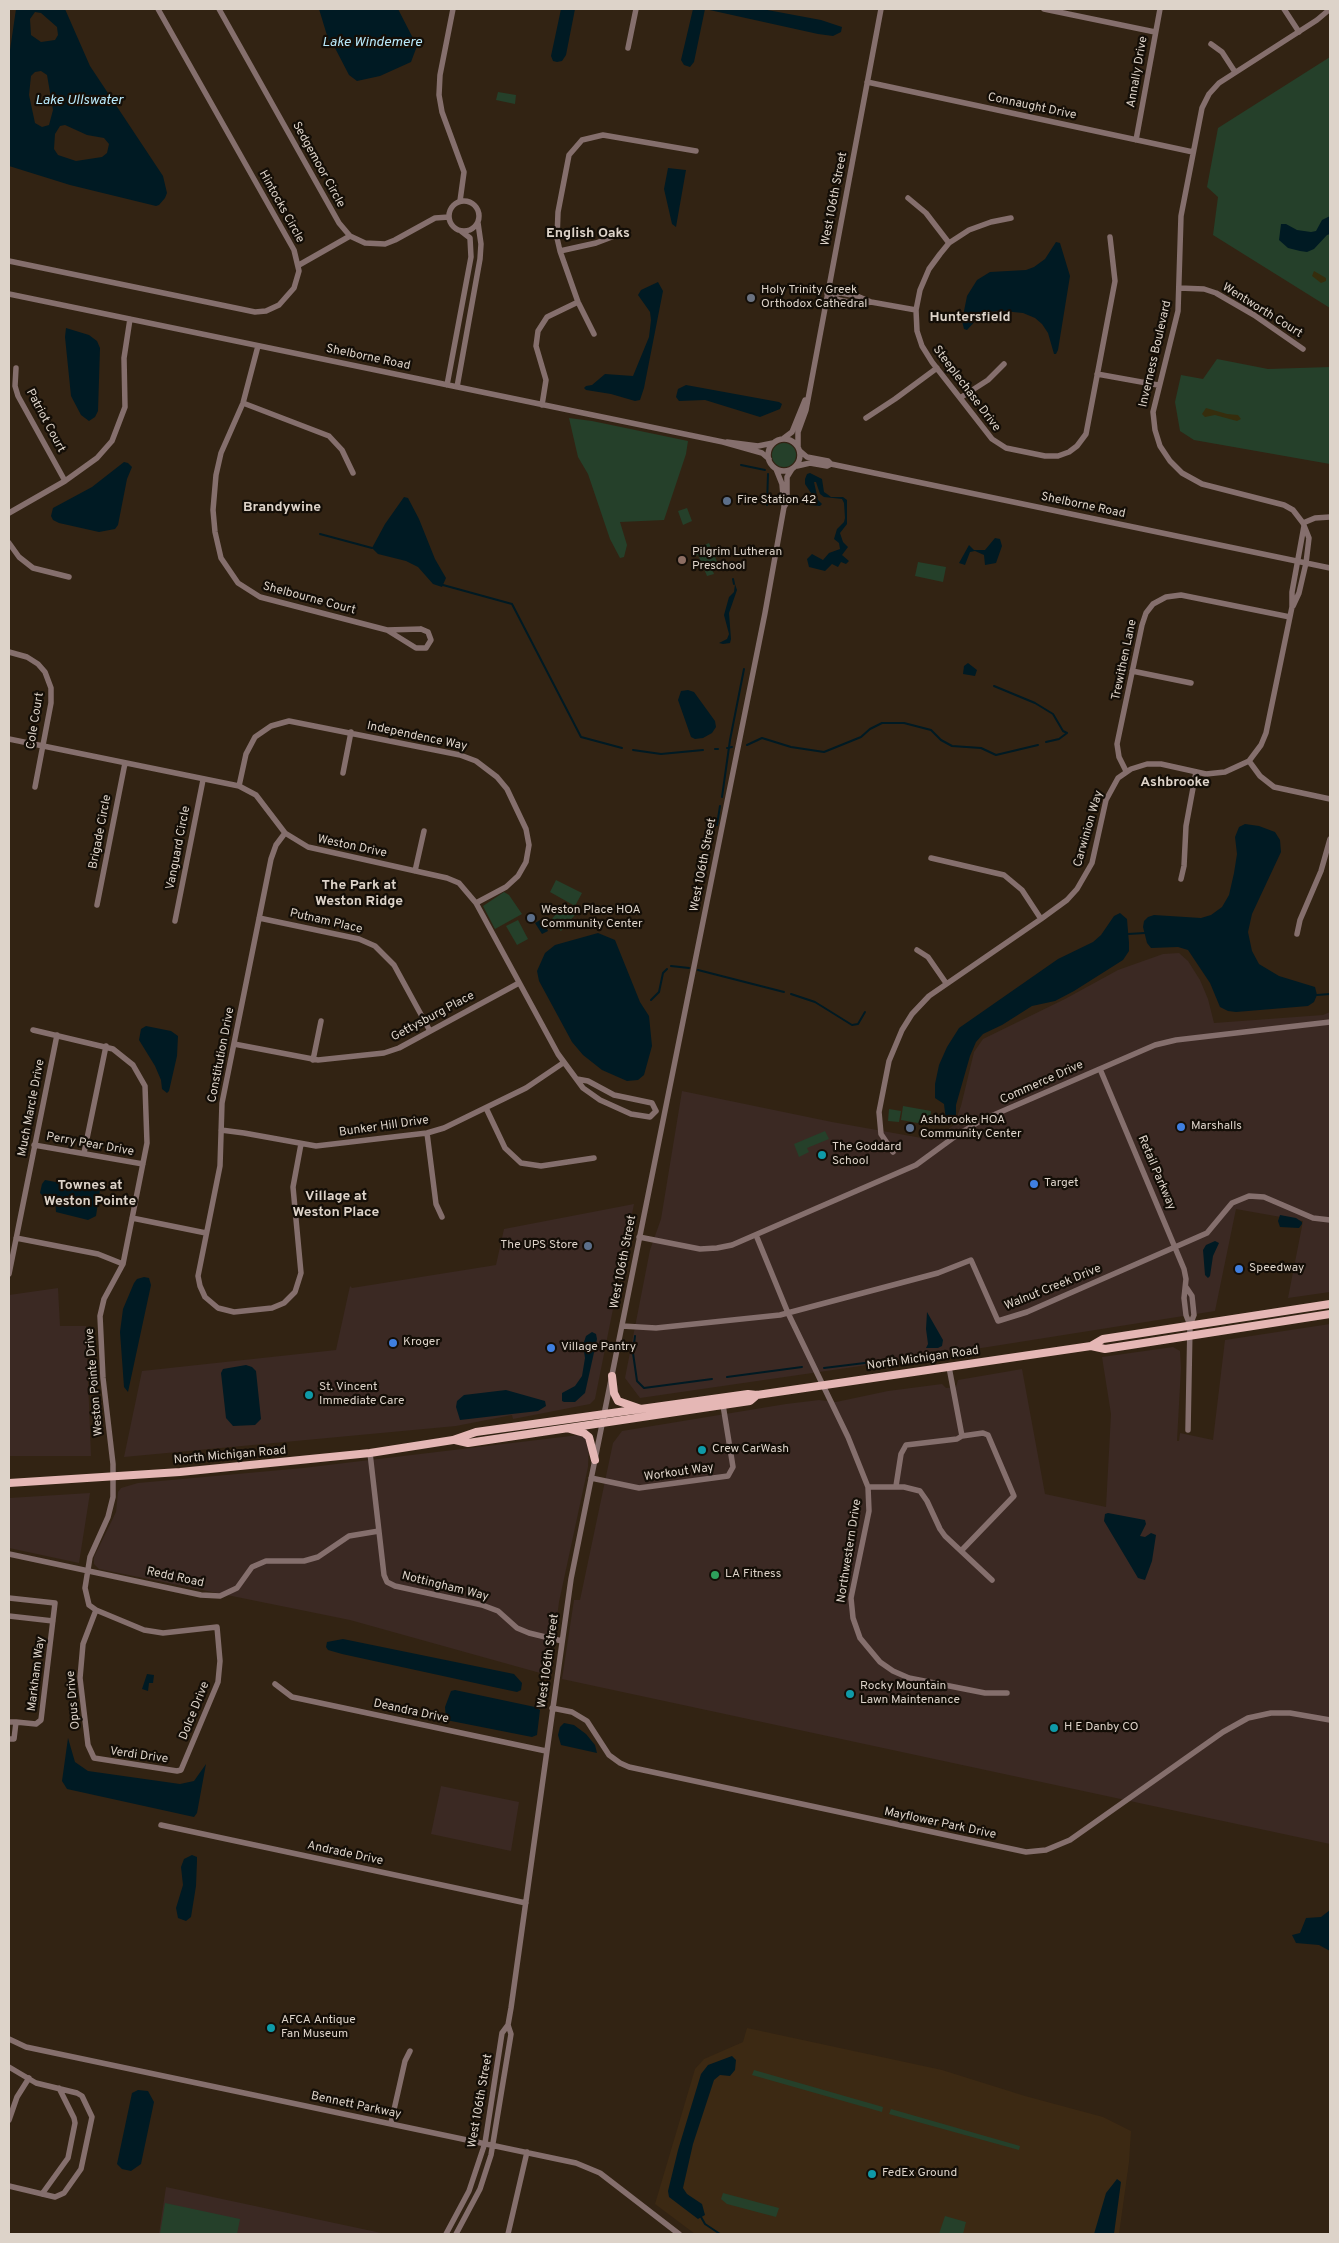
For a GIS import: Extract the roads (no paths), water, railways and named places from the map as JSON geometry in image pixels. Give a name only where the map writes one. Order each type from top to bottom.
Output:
[{"type":"main road","name":"North Michigan Road","points":[[1091,1346],[1104,1338],[1330,1304]]},
{"type":"main road","name":"North Michigan Road","points":[[9,1483],[249,1466],[370,1452],[453,1440],[476,1432],[748,1394],[757,1395],[1091,1346],[1105,1348],[1330,1314]]},
{"type":"main road","points":[[612,1376],[614,1393],[618,1400],[641,1409]]},
{"type":"main road","name":"North Michigan Road","points":[[453,1440],[468,1443],[750,1401],[757,1395]]},
{"type":"main road","points":[[566,1428],[584,1433],[589,1437],[595,1460]]},
{"type":"street","name":"Hintocks Circle","points":[[158,9],[294,250],[298,265]]},
{"type":"street","name":"Sedgemoor Circle","points":[[219,9],[340,223],[350,236]]},
{"type":"street","points":[[453,9],[440,75],[439,95],[442,112],[464,172],[460,201]]},
{"type":"street","points":[[628,48],[636,9]]},
{"type":"street","name":"West 106th Street","points":[[799,448],[798,432],[806,410],[880,9]]},
{"type":"street","points":[[1044,9],[1156,32]]},
{"type":"street","name":"Annally Drive","points":[[1136,140],[1160,9]]},
{"type":"street","points":[[1284,9],[1298,32]]},
{"type":"street","name":"Inverness Boulevard","points":[[1304,525],[1293,510],[1281,504],[1202,484],[1177,469],[1163,451],[1155,430],[1153,412],[1158,385],[1178,311],[1181,221],[1193,152],[1206,99],[1219,83],[1330,9]]},
{"type":"street","points":[[1211,44],[1222,52],[1235,72]]},
{"type":"street","name":"Connaught Drive","points":[[867,82],[1193,152]]},
{"type":"street","points":[[594,334],[578,302],[560,251],[556,232],[567,161],[572,150],[584,139],[603,134],[696,151]]},
{"type":"street","points":[[908,198],[926,213],[949,243]]},
{"type":"street","points":[[447,385],[471,257],[470,238],[451,224],[449,216],[453,205],[460,201],[468,201],[475,205],[479,212],[478,224],[481,244],[457,387]]},
{"type":"street","points":[[9,261],[258,312],[275,308],[289,296],[296,282],[298,265],[350,236],[365,243],[384,244],[435,218],[449,216]]},
{"type":"street","name":"Steeplechase Drive","points":[[1011,218],[978,226],[949,243],[934,262],[924,278],[916,310],[919,340],[937,368],[992,439],[998,444],[1045,456],[1061,455],[1073,449],[1084,437],[1115,281],[1110,237]]},
{"type":"street","points":[[460,231],[468,231],[478,224]]},
{"type":"street","points":[[560,251],[596,243],[625,232]]},
{"type":"street","name":"Wentworth Court","points":[[1179,288],[1204,289],[1216,293],[1254,315],[1303,349]]},
{"type":"street","points":[[827,294],[840,293],[857,296],[872,302],[916,310]]},
{"type":"street","name":"Shelborne Road","points":[[9,294],[723,442],[759,452],[769,459]]},
{"type":"street","points":[[542,405],[546,380],[536,346],[538,330],[548,317],[578,302]]},
{"type":"street","points":[[9,513],[65,482],[97,458],[112,441],[125,407],[124,358],[130,319]]},
{"type":"street","name":"Shelbourne Court","points":[[258,346],[243,403],[222,453],[214,486],[213,510],[215,532],[221,558],[227,569],[242,586],[264,599],[387,630],[424,630],[430,634],[431,640],[426,648],[419,648],[387,630]]},
{"type":"street","points":[[960,398],[988,380],[1004,364]]},
{"type":"street","name":"Patriot Court","points":[[16,368],[15,386],[18,396],[65,482]]},
{"type":"street","points":[[866,418],[937,368]]},
{"type":"street","points":[[1097,374],[1158,385]]},
{"type":"street","name":"West 106th Street","points":[[784,438],[792,432],[808,394]]},
{"type":"street","points":[[243,403],[329,436],[345,454],[353,473]]},
{"type":"street","points":[[784,438],[792,440],[799,448],[800,460],[793,468],[784,471],[776,469],[769,459],[769,450],[774,442],[784,438]]},
{"type":"street","name":"Shelborne Road","points":[[723,442],[760,446],[774,442]]},
{"type":"street","name":"Shelborne Road","points":[[799,448],[807,457],[828,461],[831,464]]},
{"type":"street","name":"Shelborne Road","points":[[793,468],[809,464],[831,464],[1330,568]]},
{"type":"street","name":"West 106th Street","points":[[446,2234],[469,2191],[485,2143],[502,2033],[508,2026],[562,1641],[591,1478],[764,620],[784,507],[788,496],[788,474],[793,468]]},
{"type":"street","name":"West 106th Street","points":[[776,469],[782,484],[784,507]]},
{"type":"street","points":[[1126,771],[1142,765],[1156,764],[1196,772],[1219,774],[1233,770],[1248,761],[1261,746],[1265,736],[1292,607],[1292,592],[1304,525],[1315,518],[1330,517]]},
{"type":"street","points":[[1292,607],[1299,593],[1306,563],[1309,538],[1304,525]]},
{"type":"street","points":[[9,544],[19,557],[33,568],[69,577]]},
{"type":"street","name":"Trewithen Lane","points":[[1126,771],[1119,757],[1117,744],[1144,617],[1153,604],[1166,596],[1185,596],[1290,617]]},
{"type":"street","name":"Cole Court","points":[[9,652],[23,655],[34,662],[42,668],[48,680],[51,703],[35,786]]},
{"type":"street","points":[[1132,671],[1191,683]]},
{"type":"street","name":"Independence Way","points":[[239,786],[248,749],[258,734],[271,726],[294,721],[465,757],[485,766],[504,784],[526,829],[529,842],[528,854],[523,870],[515,880],[476,903]]},
{"type":"street","points":[[344,772],[351,732]]},
{"type":"street","name":"Weston Drive","points":[[9,740],[239,786],[260,798],[285,833],[297,842],[312,849],[456,881],[466,889],[476,903],[563,1063],[591,1094],[612,1107],[631,1114],[650,1117],[656,1111]]},
{"type":"street","points":[[1248,761],[1260,776],[1274,786],[1330,800]]},
{"type":"street","name":"Brigade Circle","points":[[97,905],[125,763]]},
{"type":"street","name":"Carwinion Way","points":[[893,1152],[883,1138],[879,1123],[880,1100],[889,1061],[897,1040],[912,1014],[929,996],[946,983],[1067,900],[1087,874],[1095,854],[1107,796],[1115,782],[1126,771]]},
{"type":"street","points":[[1181,879],[1184,866],[1186,826],[1196,772]]},
{"type":"street","name":"Vanguard Circle","points":[[175,921],[203,780]]},
{"type":"street","points":[[416,871],[424,831]]},
{"type":"street","name":"Constitution Drive","points":[[285,833],[273,854],[222,1103],[220,1166],[199,1271],[200,1286],[205,1297],[222,1310],[234,1312],[278,1306],[288,1300],[295,1292],[301,1273],[293,1187],[301,1144]]},
{"type":"street","points":[[1297,934],[1300,920],[1321,871],[1330,839]]},
{"type":"street","points":[[931,858],[1004,875],[1022,890],[1041,919]]},
{"type":"street","name":"Putnam Place","points":[[259,918],[359,939],[375,946],[394,965],[430,1031]]},
{"type":"street","points":[[917,950],[928,957],[946,983]]},
{"type":"street","name":"Gettysburg Place","points":[[234,1044],[313,1060],[389,1052],[519,983]]},
{"type":"street","points":[[313,1060],[322,1020]]},
{"type":"street","name":"Commerce Drive","points":[[639,1237],[706,1249],[727,1247],[916,1165],[974,1124],[1100,1068],[1165,1042],[1330,1022]]},
{"type":"street","name":"Weston Pointe Drive","points":[[33,1030],[106,1046],[129,1060],[139,1072],[145,1086],[148,1135],[143,1164],[123,1264],[104,1299],[100,1316],[103,1378],[114,1476],[112,1507],[94,1545],[87,1571],[86,1597],[89,1605],[96,1610]]},
{"type":"street","name":"Much Marcle Drive","points":[[9,1274],[57,1035]]},
{"type":"street","points":[[84,1152],[106,1046]]},
{"type":"street","name":"Bunker Hill Drive","points":[[222,1130],[322,1146],[426,1133],[444,1128],[534,1084],[563,1063]]},
{"type":"street","name":"Retail Parkway","points":[[1100,1068],[1184,1269],[1186,1287],[1184,1298],[1186,1315],[1190,1326],[1188,1430]]},
{"type":"street","name":"Weston Drive","points":[[577,1079],[588,1081],[614,1095],[652,1103],[656,1111]]},
{"type":"street","points":[[486,1108],[505,1148],[521,1163],[540,1166],[594,1158]]},
{"type":"street","name":"Weston Drive","points":[[656,1111],[665,1113]]},
{"type":"street","points":[[426,1133],[436,1204],[442,1217]]},
{"type":"street","name":"Perry Pear Drive","points":[[34,1145],[72,1152],[84,1152],[143,1164]]},
{"type":"street","name":"Walnut Creek Drive","points":[[622,1326],[656,1328],[788,1314],[938,1274],[971,1260],[998,1321],[1027,1312],[1207,1232],[1232,1203],[1249,1196],[1264,1197],[1313,1218],[1330,1220]]},
{"type":"street","points":[[132,1218],[206,1233]]},
{"type":"street","name":"Northwestern Drive","points":[[756,1235],[788,1314],[814,1370],[824,1385],[868,1486],[868,1511],[853,1586],[851,1609],[855,1627],[872,1655],[886,1666],[909,1678],[985,1694],[1007,1693]]},
{"type":"street","points":[[16,1238],[98,1254],[123,1264]]},
{"type":"street","points":[[949,1367],[962,1436]]},
{"type":"street","name":"Workout Way","points":[[591,1478],[639,1488],[728,1476],[732,1467],[723,1405]]},
{"type":"street","points":[[896,1486],[901,1454],[906,1445],[983,1433],[988,1435],[1014,1496],[961,1551]]},
{"type":"street","name":"Nottingham Way","points":[[370,1452],[384,1574],[387,1582],[395,1586],[482,1605],[498,1611],[517,1628],[562,1641]]},
{"type":"street","points":[[868,1486],[896,1486],[920,1491],[927,1501],[940,1529],[992,1580]]},
{"type":"street","name":"Redd Road","points":[[9,1554],[201,1595],[220,1596],[237,1588],[252,1567],[259,1564],[274,1560],[304,1561],[318,1557],[349,1536],[379,1531]]},
{"type":"street","name":"Markham Way","points":[[9,1598],[55,1603],[41,1720],[36,1724],[16,1722]]},
{"type":"street","name":"Dolce Drive","points":[[96,1610],[138,1628],[156,1633],[217,1627],[220,1661],[218,1682],[181,1770]]},
{"type":"street","name":"Opus Drive","points":[[94,1758],[88,1745],[80,1678],[83,1644],[96,1610]]},
{"type":"street","points":[[9,1616],[53,1621]]},
{"type":"street","name":"Deandra Drive","points":[[276,1684],[292,1697],[546,1751]]},
{"type":"street","name":"Mayflower Park Drive","points":[[552,1708],[572,1712],[587,1721],[609,1755],[629,1767],[1026,1852],[1046,1850],[1070,1840],[1223,1732],[1248,1718],[1271,1713],[1290,1713],[1330,1720]]},
{"type":"street","points":[[9,1722],[16,1722],[14,1739],[9,1739]]},
{"type":"street","name":"Verdi Drive","points":[[94,1758],[177,1771],[181,1770]]},
{"type":"street","name":"Andrade Drive","points":[[161,1825],[526,1903]]},
{"type":"street","name":"West 106th Street","points":[[456,2234],[480,2189],[494,2145],[512,2034],[508,2026]]},
{"type":"street","name":"Bennett Parkway","points":[[9,2039],[26,2047],[576,2163],[600,2173],[679,2234]]},
{"type":"street","points":[[391,2123],[405,2061],[410,2051]]},
{"type":"street","points":[[9,2067],[36,2083],[77,2093],[82,2096],[92,2117],[81,2169],[64,2193],[55,2197],[9,2186]]},
{"type":"street","points":[[9,2120],[17,2098],[28,2078]]},
{"type":"street","points":[[42,2194],[68,2158],[75,2123],[59,2088]]},
{"type":"street","points":[[508,2234],[527,2152]]},
{"type":"water","name":"Lake Ullswater","points":[[16,9],[65,9],[90,66],[163,176],[167,193],[159,205],[156,206],[70,185],[9,166],[9,57]],"holes":[[[35,12],[41,13],[57,27],[58,35],[55,40],[41,42],[31,35],[30,19]],[[41,71],[47,75],[53,110],[49,125],[42,127],[35,123],[29,95],[31,76],[35,72]],[[65,125],[87,135],[104,138],[109,144],[107,153],[102,157],[76,161],[58,155],[54,149],[55,134],[60,126]]]},
{"type":"water","name":"Lake Windemere","points":[[319,9],[398,9],[417,46],[411,62],[380,76],[357,81],[349,75],[335,48],[329,42]]},
{"type":"water","points":[[561,9],[575,9],[566,55],[562,61],[557,62],[553,61],[551,56]]},
{"type":"water","points":[[693,9],[705,9],[694,62],[690,67],[684,65],[681,60]]},
{"type":"water","points":[[705,9],[762,9],[821,20],[842,27],[841,32],[833,36]]},
{"type":"water","points":[[668,168],[686,170],[676,227],[672,224],[664,189]]},
{"type":"water","points":[[1330,216],[1330,234],[1314,249],[1307,252],[1288,248],[1279,240],[1281,224],[1286,224],[1297,230],[1311,232],[1316,231],[1322,220]]},
{"type":"water","points":[[1056,242],[1060,243],[1070,276],[1056,354],[1054,354],[1048,333],[1042,324],[1035,318],[1023,313],[988,312],[979,317],[967,330],[964,329],[962,321],[967,296],[977,280],[990,272],[1026,270],[1034,267],[1045,259]]},
{"type":"water","points":[[658,282],[663,291],[640,400],[635,401],[611,394],[586,390],[584,388],[586,386],[592,385],[605,374],[633,376],[649,337],[651,320],[650,312],[638,295],[641,290]]},
{"type":"water","points":[[66,328],[89,335],[97,341],[100,348],[98,411],[95,417],[89,421],[81,415],[71,396],[65,337]]},
{"type":"water","points":[[686,385],[782,404],[780,409],[760,417],[705,400],[679,401],[676,397],[678,389]]},
{"type":"water","points":[[124,462],[132,467],[127,479],[118,525],[115,529],[99,532],[53,520],[51,516],[53,508],[92,487]]},
{"type":"water","points":[[810,473],[822,479],[824,492],[831,497],[843,497],[847,500],[847,524],[840,533],[843,542],[848,547],[842,555],[849,561],[846,564],[841,562],[838,567],[832,564],[825,571],[809,567],[807,559],[812,554],[823,560],[829,553],[840,549],[839,543],[834,539],[837,529],[844,522],[844,503],[842,499],[824,497],[820,494],[816,482],[814,482],[818,500],[822,504],[820,506],[809,505],[811,493],[805,484],[805,479],[807,474]]},
{"type":"water","points":[[404,497],[408,498],[419,519],[435,559],[446,578],[442,587],[433,584],[418,567],[406,561],[378,554],[372,548],[385,524]]},
{"type":"water","points":[[995,538],[1000,539],[1002,546],[996,563],[985,565],[984,555],[975,551],[970,552],[965,565],[959,563],[969,545],[974,550],[985,550]]},
{"type":"water","points":[[735,584],[737,590],[729,613],[731,639],[730,643],[723,644],[719,643],[727,639],[729,634],[724,615],[729,597],[734,592]]},
{"type":"water","points":[[968,663],[977,670],[975,676],[963,674],[964,666]]},
{"type":"water","points":[[688,690],[694,692],[715,721],[716,727],[712,733],[703,738],[695,739],[691,737],[678,700],[681,691]]},
{"type":"water","points":[[1245,824],[1259,826],[1275,832],[1280,840],[1281,852],[1252,914],[1248,932],[1252,951],[1259,964],[1279,976],[1315,987],[1317,995],[1314,1002],[1308,1006],[1228,1011],[1220,1007],[1210,983],[1188,950],[1178,947],[1151,948],[1147,943],[1143,927],[1144,921],[1148,917],[1154,915],[1201,918],[1211,915],[1222,907],[1229,895],[1234,873],[1237,854],[1235,837],[1239,827]]},
{"type":"water","points":[[1120,913],[1127,919],[1129,943],[1129,951],[1123,960],[1074,991],[1055,1001],[1032,1006],[1002,1025],[983,1034],[976,1042],[970,1056],[956,1105],[956,1115],[953,1119],[946,1121],[944,1104],[935,1098],[935,1084],[939,1065],[947,1047],[959,1028],[1058,959],[1093,942],[1101,935],[1114,916]]},
{"type":"water","points":[[542,919],[548,931],[542,934],[535,923]]},
{"type":"water","points":[[598,933],[615,940],[640,1002],[649,1016],[652,1046],[644,1075],[638,1080],[627,1081],[602,1070],[583,1055],[572,1042],[539,981],[537,971],[545,953],[555,945]]},
{"type":"water","points":[[146,1026],[171,1031],[178,1036],[177,1056],[167,1093],[162,1089],[161,1080],[155,1066],[139,1040],[141,1029]]},
{"type":"water","points":[[45,1180],[77,1186],[92,1185],[98,1188],[100,1190],[96,1216],[88,1220],[56,1212],[55,1200],[40,1193]]},
{"type":"water","points":[[1280,1215],[1296,1218],[1302,1224],[1299,1228],[1280,1227],[1278,1221]]},
{"type":"water","points":[[1215,1241],[1219,1243],[1213,1256],[1210,1276],[1208,1278],[1205,1275],[1203,1250],[1206,1245]]},
{"type":"water","points":[[149,1278],[151,1285],[128,1392],[124,1387],[120,1332],[123,1309],[134,1283],[137,1279]]},
{"type":"water","points":[[927,1312],[943,1340],[942,1346],[938,1348],[926,1348],[928,1344],[926,1329]]},
{"type":"water","points":[[592,1332],[596,1334],[597,1339],[585,1393],[575,1402],[564,1402],[562,1401],[562,1393],[575,1386],[582,1376],[585,1358],[583,1345],[586,1336]]},
{"type":"water","points":[[246,1365],[256,1371],[261,1419],[255,1425],[233,1426],[226,1418],[221,1373],[223,1369]]},
{"type":"water","points":[[506,1390],[545,1401],[546,1406],[538,1411],[460,1420],[456,1407],[457,1401],[464,1395]]},
{"type":"water","points":[[1105,1514],[1145,1520],[1146,1524],[1140,1536],[1145,1537],[1151,1533],[1156,1535],[1152,1561],[1145,1580],[1138,1578],[1104,1521]]},
{"type":"water","points":[[343,1639],[514,1674],[522,1683],[521,1690],[517,1692],[342,1654],[328,1650],[326,1647],[327,1642]]},
{"type":"water","points":[[147,1674],[154,1675],[153,1683],[149,1683],[148,1691],[142,1689]]},
{"type":"water","points":[[455,1690],[535,1707],[540,1710],[537,1735],[532,1737],[446,1720],[445,1707],[451,1691]]},
{"type":"water","points":[[564,1723],[574,1725],[586,1734],[595,1745],[597,1753],[561,1745],[558,1735],[560,1727]]},
{"type":"water","points":[[68,1738],[75,1762],[88,1771],[180,1784],[194,1781],[206,1764],[197,1813],[194,1817],[67,1789],[62,1781]]},
{"type":"water","points":[[192,1855],[197,1857],[196,1886],[191,1917],[186,1921],[178,1918],[176,1908],[183,1885],[181,1867],[184,1859]]},
{"type":"water","points":[[1330,1910],[1330,1951],[1319,1945],[1296,1943],[1292,1935],[1300,1933],[1306,1918],[1321,1917]]},
{"type":"water","points":[[732,2056],[736,2060],[735,2070],[730,2076],[720,2075],[714,2080],[693,2144],[683,2188],[687,2194],[702,2204],[705,2215],[698,2219],[669,2197],[668,2191],[678,2150],[701,2074],[708,2065]]},
{"type":"water","points":[[138,2090],[148,2091],[154,2102],[141,2164],[131,2171],[122,2169],[117,2164],[132,2093]]},
{"type":"water","points":[[1117,2179],[1121,2182],[1114,2234],[1094,2234],[1106,2193]]},
{"type":"waterway","points":[[741,465],[765,470]]},
{"type":"waterway","points":[[767,505],[768,474]]},
{"type":"waterway","points":[[320,534],[372,548]]},
{"type":"waterway","points":[[733,579],[734,584]]},
{"type":"waterway","points":[[443,585],[512,604],[581,737],[622,748]]},
{"type":"waterway","points":[[722,797],[730,740],[744,669]]},
{"type":"waterway","points":[[994,686],[1035,703],[1053,714],[1063,731],[1067,733],[1059,739],[1046,742]]},
{"type":"waterway","points":[[747,745],[762,738],[791,747],[824,752],[861,737],[870,729],[882,723],[904,723],[931,730],[941,740],[952,746],[981,748],[996,755],[1038,745]]},
{"type":"waterway","points":[[727,748],[732,747]]},
{"type":"waterway","points":[[633,750],[661,754],[703,750]]},
{"type":"waterway","points":[[717,825],[720,806]]},
{"type":"waterway","points":[[1128,934],[1145,933]]},
{"type":"waterway","points":[[671,966],[689,968]]},
{"type":"waterway","points":[[651,1000],[659,992],[663,973],[667,969]]},
{"type":"waterway","points":[[698,970],[784,992]]},
{"type":"waterway","points":[[791,994],[815,1002],[852,1025],[858,1024],[865,1012]]},
{"type":"waterway","points":[[1317,995],[1330,994]]},
{"type":"waterway","points":[[635,1336],[633,1353],[637,1381],[644,1388],[712,1379]]},
{"type":"waterway","points":[[824,1368],[881,1361]]},
{"type":"waterway","points":[[727,1377],[802,1367]]},
{"type":"waterway","points":[[701,2217],[705,2224],[720,2234]]},
{"type":"place","name":"Holy Trinity Greek Orthodox Cathedral","points":[[751,298]]},
{"type":"place","name":"Fire Station 42","points":[[727,501]]},
{"type":"place","name":"Pilgrim Lutheran Preschool","points":[[682,560]]},
{"type":"place","name":"Weston Place HOA Community Center","points":[[531,918]]},
{"type":"place","name":"Marshalls","points":[[1181,1127]]},
{"type":"place","name":"Ashbrooke HOA Community Center","points":[[910,1128]]},
{"type":"place","name":"The Goddard School","points":[[822,1155]]},
{"type":"place","name":"Target","points":[[1034,1184]]},
{"type":"place","name":"The UPS Store","points":[[588,1246]]},
{"type":"place","name":"Speedway","points":[[1239,1269]]},
{"type":"place","name":"Kroger","points":[[393,1343]]},
{"type":"place","name":"Village Pantry","points":[[551,1348]]},
{"type":"place","name":"St. Vincent Immediate Care","points":[[309,1395]]},
{"type":"place","name":"Crew CarWash","points":[[702,1450]]},
{"type":"place","name":"LA Fitness","points":[[715,1575]]},
{"type":"place","name":"Rocky Mountain Lawn Maintenance","points":[[850,1694]]},
{"type":"place","name":"H E Danby CO","points":[[1054,1728]]},
{"type":"place","name":"AFCA Antique Fan Museum","points":[[271,2028]]},
{"type":"place","name":"FedEx Ground","points":[[872,2174]]},
{"type":"district","name":"English Oaks","points":[[588,234]]},
{"type":"district","name":"Huntersfield","points":[[970,318]]},
{"type":"district","name":"Brandywine","points":[[282,508]]},
{"type":"district","name":"Ashbrooke","points":[[1175,783]]},
{"type":"district","name":"The Park at Weston Ridge","points":[[359,894]]},
{"type":"district","name":"Townes at Weston Pointe","points":[[90,1194]]},
{"type":"district","name":"Village at Weston Place","points":[[336,1206]]}]
